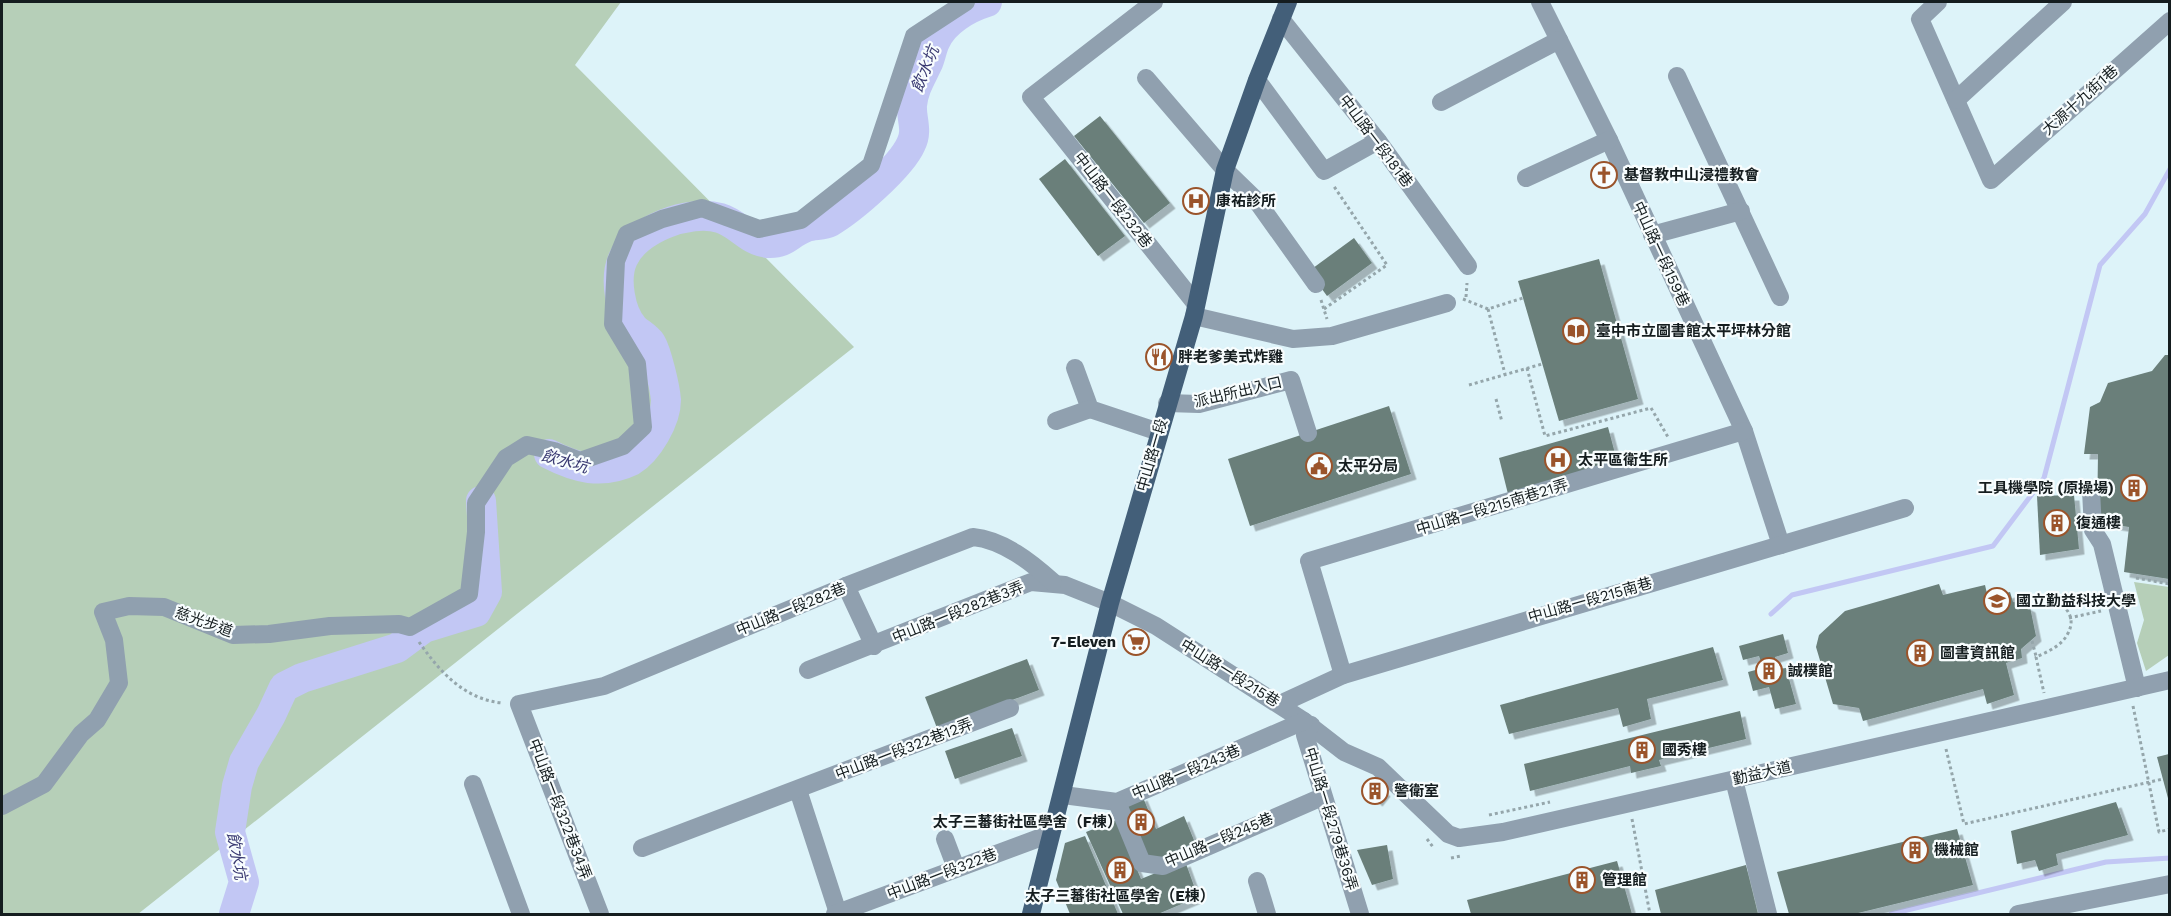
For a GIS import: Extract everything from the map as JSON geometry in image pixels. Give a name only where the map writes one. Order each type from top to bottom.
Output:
[{"type":"main road","name":"中山路一段","points":[[1031,915],[1110,603],[1194,310],[1225,170],[1288,2]]},
{"type":"street","points":[[414,633],[469,594],[476,532],[476,503],[491,476],[506,458],[527,445],[554,451],[580,461],[623,446],[643,427],[637,364],[613,324],[615,261],[627,234],[662,219],[702,208],[759,229],[801,220],[871,165],[914,36],[966,2]]},
{"type":"street","name":"中山路一段232巷","points":[[1154,2],[1031,97],[1194,310]]},
{"type":"street","name":"中山路一段159巷","points":[[1540,2],[1609,140],[1744,431],[1781,545]]},
{"type":"street","points":[[1938,2],[1920,19],[1956,100],[2063,2]]},
{"type":"street","name":"中山路一段181巷","points":[[1281,19],[1378,141],[1468,266]]},
{"type":"street","name":"大源十九街1巷","points":[[1956,100],[1991,180],[2169,21]]},
{"type":"street","points":[[1441,102],[1559,40]]},
{"type":"street","points":[[1677,76],[1780,297]]},
{"type":"street","points":[[1146,78],[1225,170],[1256,200],[1316,284]]},
{"type":"street","points":[[1257,80],[1324,171],[1378,141]]},
{"type":"street","points":[[1526,178],[1609,140]]},
{"type":"street","points":[[1652,235],[1741,211]]},
{"type":"street","points":[[1194,310],[1293,339],[1332,336],[1447,303]]},
{"type":"street","points":[[1075,368],[1090,409]]},
{"type":"street","name":"派出所出入口","points":[[1167,402],[1199,404],[1291,380],[1308,433]]},
{"type":"street","points":[[1056,421],[1090,409],[1158,432]]},
{"type":"street","name":"中山路一段215南巷21弄","points":[[1342,675],[1310,563],[1744,431]]},
{"type":"street","points":[[2091,490],[2093,530],[2102,544],[2134,694]]},
{"type":"street","name":"中山路一段215南巷","points":[[1280,705],[1342,675],[1905,508]]},
{"type":"street","name":"中山路一段282巷","points":[[519,704],[604,686],[846,586],[973,537],[990,539],[1038,568],[1053,582]]},
{"type":"street","name":"中山路一段282巷3弄","points":[[808,670],[874,646],[1031,582],[1053,582],[1110,603]]},
{"type":"street","points":[[846,586],[874,646]]},
{"type":"street","name":"中山路一段215巷","points":[[1110,603],[1156,626],[1308,723],[1344,752],[1378,767]]},
{"type":"street","name":"慈光步道","points":[[2,806],[44,784],[81,734],[97,720],[118,683],[119,664],[114,640],[103,612],[129,606],[164,607],[233,634],[269,634],[330,626],[399,624],[414,633]]},
{"type":"street","name":"勤益大道","points":[[1378,767],[1448,834],[1459,838],[1503,832],[2134,694],[2169,680]]},
{"type":"street","name":"中山路一段322巷34弄","points":[[519,704],[600,915]]},
{"type":"street","name":"中山路一段322巷12弄","points":[[642,848],[1010,708]]},
{"type":"street","name":"中山路一段243巷","points":[[1063,795],[1117,802],[1308,723]]},
{"type":"street","name":"中山路一段279巷36弄","points":[[1308,723],[1305,735],[1360,915]]},
{"type":"street","points":[[1734,780],[1768,915]]},
{"type":"street","points":[[473,784],[521,915]]},
{"type":"street","points":[[798,790],[837,914]]},
{"type":"street","name":"中山路一段245巷","points":[[1117,802],[1142,863],[1163,866],[1322,796]]},
{"type":"street","name":"中山路一段322巷","points":[[837,914],[1050,834]]},
{"type":"street","points":[[945,839],[956,868]]},
{"type":"street","points":[[1257,881],[1267,915]]},
{"type":"street","points":[[2018,915],[2065,910],[2169,884]]},
{"type":"path","points":[[1324,171],[1387,265],[1324,309]]},
{"type":"path","points":[[1316,284],[1332,336]]},
{"type":"path","points":[[1447,303],[1466,298],[1488,309],[1523,298]]},
{"type":"path","points":[[1488,309],[1505,374]]},
{"type":"path","points":[[1469,385],[1542,364]]},
{"type":"path","points":[[1527,368],[1545,436],[1651,408],[1677,451]]},
{"type":"path","points":[[1496,399],[1502,422]]},
{"type":"path","points":[[2136,578],[2169,584]]},
{"type":"path","points":[[2022,603],[2038,596],[2052,600],[2063,604],[2069,618],[2068,634],[2059,645],[2036,657]]},
{"type":"path","points":[[2069,618],[2103,611]]},
{"type":"path","points":[[414,633],[435,666],[467,693],[493,702],[519,704]]},
{"type":"path","points":[[2032,641],[2045,695]]},
{"type":"path","points":[[2134,694],[2148,783],[2159,832],[2169,830]]},
{"type":"path","points":[[1946,749],[1964,824],[2163,779]]},
{"type":"path","points":[[1632,817],[1650,915]]},
{"type":"green space","points":[[2,2],[621,2],[575,65],[854,347],[138,914],[2,914]]},
{"type":"green space","points":[[2134,582],[2169,587],[2169,655],[2146,671],[2137,643],[2144,620]]},
{"type":"building","points":[[1100,116],[1170,203],[1144,223],[1074,136]]},
{"type":"building","points":[[1065,159],[1125,236],[1098,256],[1039,179]]},
{"type":"building","points":[[1354,238],[1372,263],[1327,296],[1309,271]]},
{"type":"building","name":"臺中市立圖書館太平坪林分館","points":[[1599,259],[1638,399],[1559,421],[1518,281]]},
{"type":"building","name":"工具機學院 (原操場)","points":[[2165,355],[2169,355],[2169,579],[2124,572],[2129,527],[2097,522],[2098,454],[2084,454],[2090,407],[2100,402],[2108,383],[2152,371]]},
{"type":"building","name":"太平分局","points":[[1389,406],[1411,474],[1250,526],[1228,459]]},
{"type":"building","name":"太平區衛生所","points":[[1608,427],[1617,461],[1508,494],[1499,458]]},
{"type":"building","name":"復通樓","points":[[2074,495],[2079,549],[2040,555],[2037,496]]},
{"type":"building","name":"圖書資訊館","points":[[1939,584],[1943,595],[1985,585],[1988,598],[2010,592],[2013,602],[2030,607],[2036,636],[2021,649],[2022,658],[2006,663],[2014,695],[1987,704],[1983,689],[1863,721],[1859,708],[1833,704],[1816,647],[1819,635],[1845,611]]},
{"type":"building","name":"誠樸館","points":[[1783,634],[1788,653],[1775,657],[1778,669],[1786,668],[1796,704],[1775,709],[1769,687],[1753,691],[1748,672],[1763,668],[1759,656],[1743,660],[1739,646]]},
{"type":"building","points":[[1713,647],[1723,680],[1647,699],[1651,719],[1623,727],[1618,708],[1509,734],[1500,705]]},
{"type":"building","points":[[1027,659],[1039,690],[937,728],[925,697]]},
{"type":"building","name":"國秀樓","points":[[1740,711],[1746,739],[1659,760],[1661,766],[1631,773],[1630,766],[1530,791],[1524,764]]},
{"type":"building","points":[[1012,728],[1022,756],[955,779],[945,751]]},
{"type":"building","points":[[2169,754],[2169,802],[2157,757]]},
{"type":"building","name":"警衛室","points":[[1373,781],[1385,791],[1377,801],[1366,791]]},
{"type":"building","name":"太子三蕃街社區學舍（F棟）","points":[[1142,795],[1156,829],[1184,816],[1196,845],[1161,860],[1143,854],[1122,804]]},
{"type":"building","points":[[2116,802],[2128,835],[2056,854],[2058,865],[2039,871],[2035,860],[2017,864],[2011,831]]},
{"type":"building","name":"太子三蕃街社區學舍（E棟）","points":[[1116,820],[1141,879],[1185,861],[1198,897],[1158,914],[1123,914],[1086,832]]},
{"type":"building","name":"機械館","points":[[1957,829],[1973,885],[1854,914],[1789,914],[1777,872]]},
{"type":"building","points":[[1085,836],[1118,914],[1070,914],[1056,880],[1065,843]]},
{"type":"building","points":[[1387,845],[1393,879],[1372,885],[1357,850]]},
{"type":"building","name":"管理館","points":[[1617,861],[1632,914],[1471,914],[1467,900]]},
{"type":"building","points":[[1746,865],[1758,914],[1661,914],[1655,890]]},
{"type":"waterway","name":"飲水坑","points":[[549,454],[569,463],[589,468],[610,468],[620,465],[631,461],[644,450],[663,417],[666,400],[656,354],[649,341],[629,322],[620,295],[620,267],[630,248],[651,230],[694,216],[726,220],[749,236],[768,243],[779,242],[799,230],[830,222],[839,216],[863,198],[887,175],[911,144],[914,134],[912,110],[914,93],[939,34],[957,16],[987,2]]},
{"type":"waterway","points":[[1771,614],[1792,595],[1993,546],[2044,478],[2100,265],[2145,214],[2170,169]]},
{"type":"waterway","name":"飲水坑","points":[[234,914],[244,882],[230,832],[237,786],[244,762],[284,687],[302,678],[397,648],[424,628],[476,612],[487,592],[481,501]]},
{"type":"waterway","points":[[1891,914],[2106,862],[2170,858]]},
{"type":"place","name":"基督教中山浸禮教會","points":[[1604,175]]},
{"type":"place","name":"康祐診所","points":[[1196,201]]},
{"type":"place","name":"臺中市立圖書館太平坪林分館","points":[[1576,331]]},
{"type":"place","name":"胖老爹美式炸雞","points":[[1159,357]]},
{"type":"place","name":"太平區衛生所","points":[[1558,460]]},
{"type":"place","name":"太平分局","points":[[1319,466]]},
{"type":"place","name":"工具機學院 (原操場)","points":[[2134,488]]},
{"type":"place","name":"復通樓","points":[[2057,523]]},
{"type":"place","name":"國立勤益科技大學","points":[[1997,601]]},
{"type":"place","name":"7-Eleven","points":[[1136,642]]},
{"type":"place","name":"圖書資訊館","points":[[1920,653]]},
{"type":"place","name":"誠樸館","points":[[1769,671]]},
{"type":"place","name":"國秀樓","points":[[1642,750]]},
{"type":"place","name":"警衛室","points":[[1375,791]]},
{"type":"place","name":"太子三蕃街社區學舍（F棟）","points":[[1141,822]]},
{"type":"place","name":"機械館","points":[[1915,850]]},
{"type":"place","name":"太子三蕃街社區學舍（E棟）","points":[[1120,870]]},
{"type":"place","name":"管理館","points":[[1582,880]]}]
